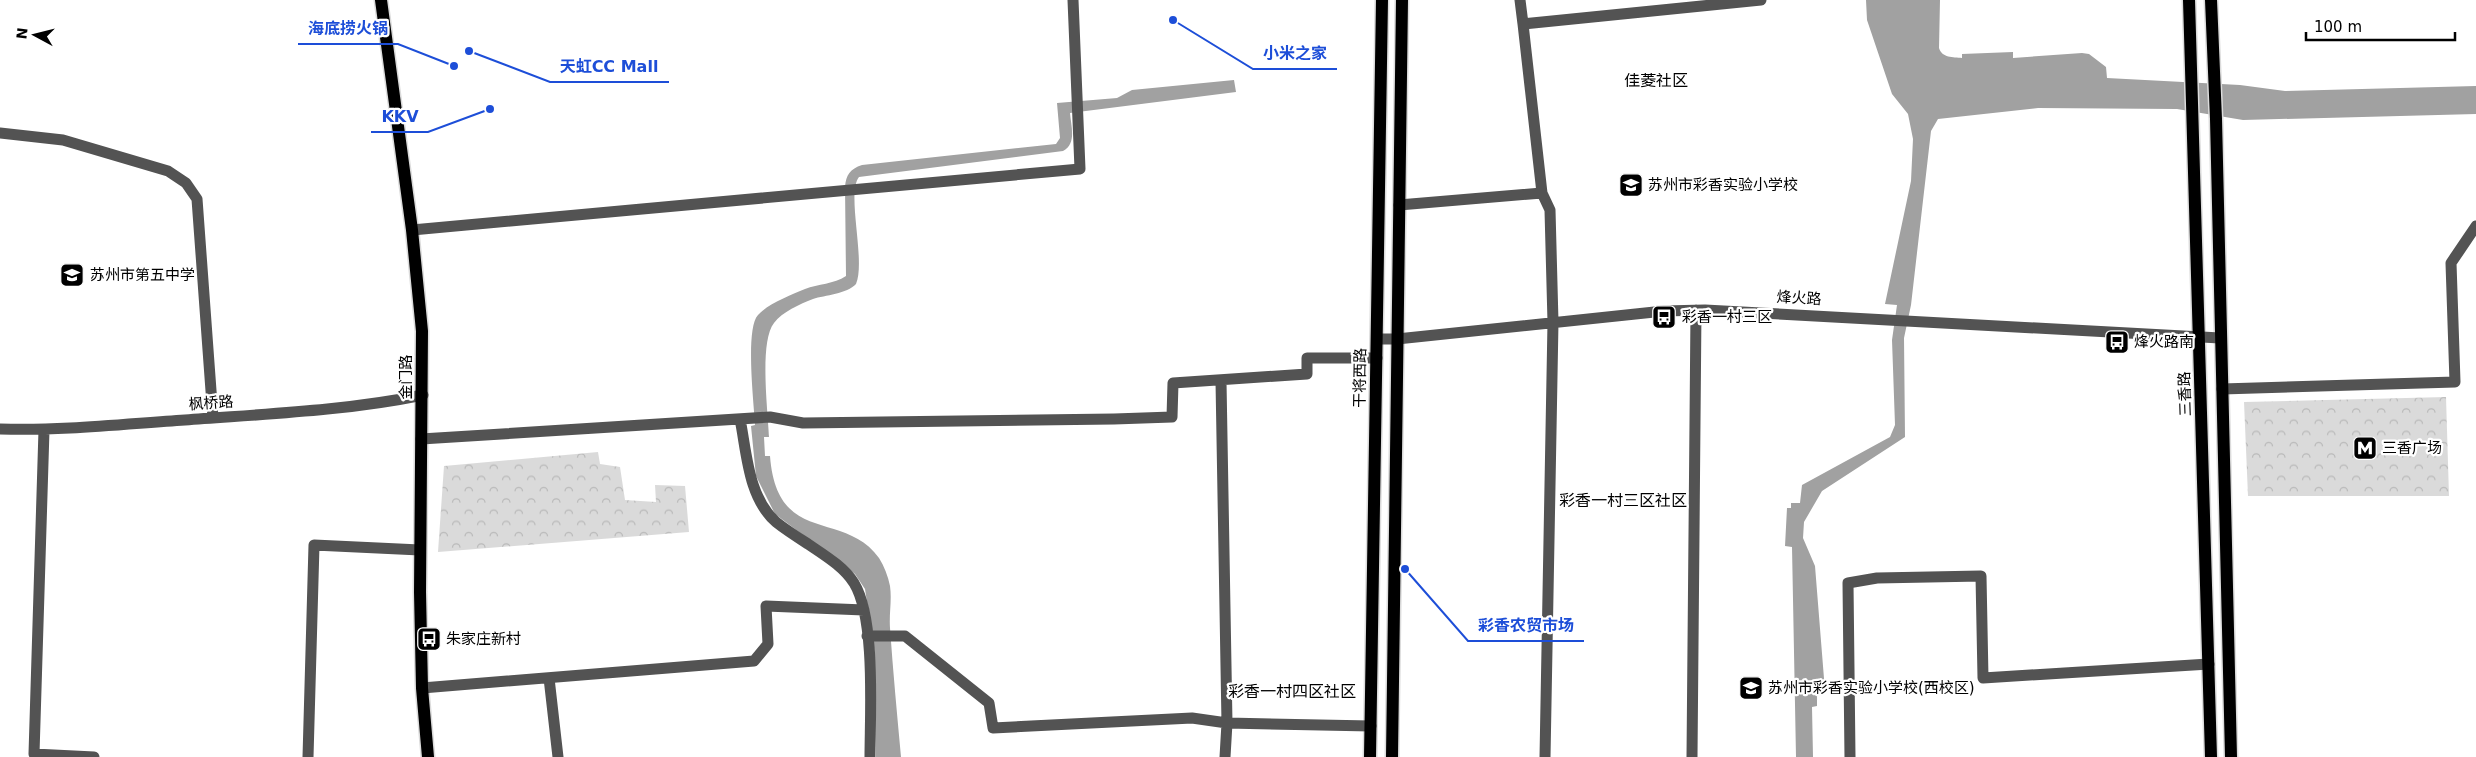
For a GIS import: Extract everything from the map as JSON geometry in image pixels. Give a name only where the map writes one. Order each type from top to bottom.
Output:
[{"type":"main road","name":"金门路","points":[[381,0],[412,230],[422,331],[423,395],[420,550],[422,688],[428,757]]},
{"type":"main road","name":"干将西路","points":[[1370,757],[1382,0]]},
{"type":"main road","points":[[1392,757],[1402,0]]},
{"type":"main road","name":"三香路","points":[[2189,0],[2211,757]]},
{"type":"main road","points":[[2211,0],[2216,119],[2231,757]]},
{"type":"street","points":[[412,230],[1080,169],[1073,0]]},
{"type":"street","points":[[1520,0],[1542,193],[1550,210],[1554,322],[1546,757]]},
{"type":"street","points":[[1522,24],[1761,0]]},
{"type":"street","points":[[0,132],[63,140],[168,171],[186,183],[197,199],[213,418]]},
{"type":"street","points":[[1399,205],[1542,193]]},
{"type":"street","points":[[2222,389],[2455,382],[2451,263],[2476,226]]},
{"type":"street","points":[[1692,757],[1696,310]]},
{"type":"street","name":"烽火路","points":[[1377,339],[1397,339],[1664,311],[1696,310],[1893,319],[2220,338]]},
{"type":"street","points":[[421,440],[770,417],[804,424],[1114,419],[1172,416],[1173,383],[1307,374],[1307,358],[1377,358]]},
{"type":"street","points":[[1221,381],[1227,723],[1225,757]]},
{"type":"street","name":"枫桥路","points":[[0,430],[44,430],[213,418],[389,402],[423,395]]},
{"type":"street","points":[[740,419],[751,480],[766,510],[776,522],[836,564],[854,584],[864,610],[869,636],[870,757]]},
{"type":"street","points":[[44,430],[34,754],[94,757]]},
{"type":"street","points":[[308,757],[314,545],[420,550]]},
{"type":"street","points":[[1850,757],[1848,583],[1877,578],[1981,576],[1983,678],[2209,664]]},
{"type":"street","points":[[422,688],[754,661],[768,644],[766,606],[864,610]]},
{"type":"street","points":[[869,636],[905,636],[989,702],[993,728],[1192,718],[1227,723],[1371,726]]},
{"type":"street","points":[[549,678],[558,757]]},
{"type":"green space","name":"三香广场","points":[[2446,397],[2449,496],[2248,496],[2244,402]]},
{"type":"green space","points":[[598,452],[600,464],[620,467],[625,500],[656,502],[655,485],[685,486],[689,532],[438,552],[444,466]]},
{"type":"shaded area","points":[[1866,0],[1940,0],[1939,48],[1943,54],[1952,57],[1962,58],[1962,54],[2013,52],[2013,58],[2082,53],[2089,54],[2106,67],[2107,78],[2240,85],[2285,91],[2476,86],[2476,114],[2243,120],[2177,109],[2038,108],[1938,119],[1931,131],[1911,305],[1904,338],[1905,437],[1822,491],[1804,522],[1803,538],[1815,566],[1825,691],[1817,692],[1817,706],[1812,707],[1813,757],[1796,757],[1792,547],[1785,546],[1787,508],[1791,508],[1791,503],[1800,503],[1802,485],[1890,437],[1895,425],[1892,340],[1897,305],[1885,304],[1911,181],[1913,139],[1908,114],[1892,94],[1867,20]]},
{"type":"shaded area","points":[[1234,80],[1236,92],[1070,113],[1072,139],[1063,151],[859,177],[854,197],[859,259],[856,284],[842,292],[813,299],[786,312],[774,323],[769,332],[766,377],[769,437],[764,437],[765,456],[770,456],[775,484],[785,503],[798,515],[814,523],[848,534],[865,543],[879,558],[889,582],[891,596],[890,628],[901,757],[876,757],[875,654],[865,589],[855,574],[775,514],[756,476],[751,426],[755,425],[751,350],[754,323],[758,315],[774,303],[805,289],[836,281],[846,276],[846,179],[849,173],[862,165],[1056,144],[1060,138],[1057,103],[1117,98],[1132,90]]},
{"type":"place","name":"小米之家","points":[[1173,20]]},
{"type":"place","name":"天虹CC Mall","points":[[469,51]]},
{"type":"place","name":"海底捞火锅","points":[[454,66]]},
{"type":"place","name":"KKV","points":[[490,109]]},
{"type":"place","name":"苏州市彩香实验小学校","points":[[1631,185]]},
{"type":"place","name":"苏州市第五中学","points":[[72,275]]},
{"type":"place","name":"彩香一村三区","points":[[1664,317]]},
{"type":"place","name":"烽火路南","points":[[2117,342]]},
{"type":"place","name":"三香广场","points":[[2365,448]]},
{"type":"place","name":"彩香农贸市场","points":[[1405,569]]},
{"type":"place","name":"朱家庄新村","points":[[429,639]]},
{"type":"place","name":"苏州市彩香实验小学校(西校区)","points":[[1751,688]]},
{"type":"district","name":"佳菱社区","points":[[1656,80]]},
{"type":"district","name":"彩香一村三区社区","points":[[1623,500]]},
{"type":"district","name":"彩香一村四区社区","points":[[1292,691]]}]
